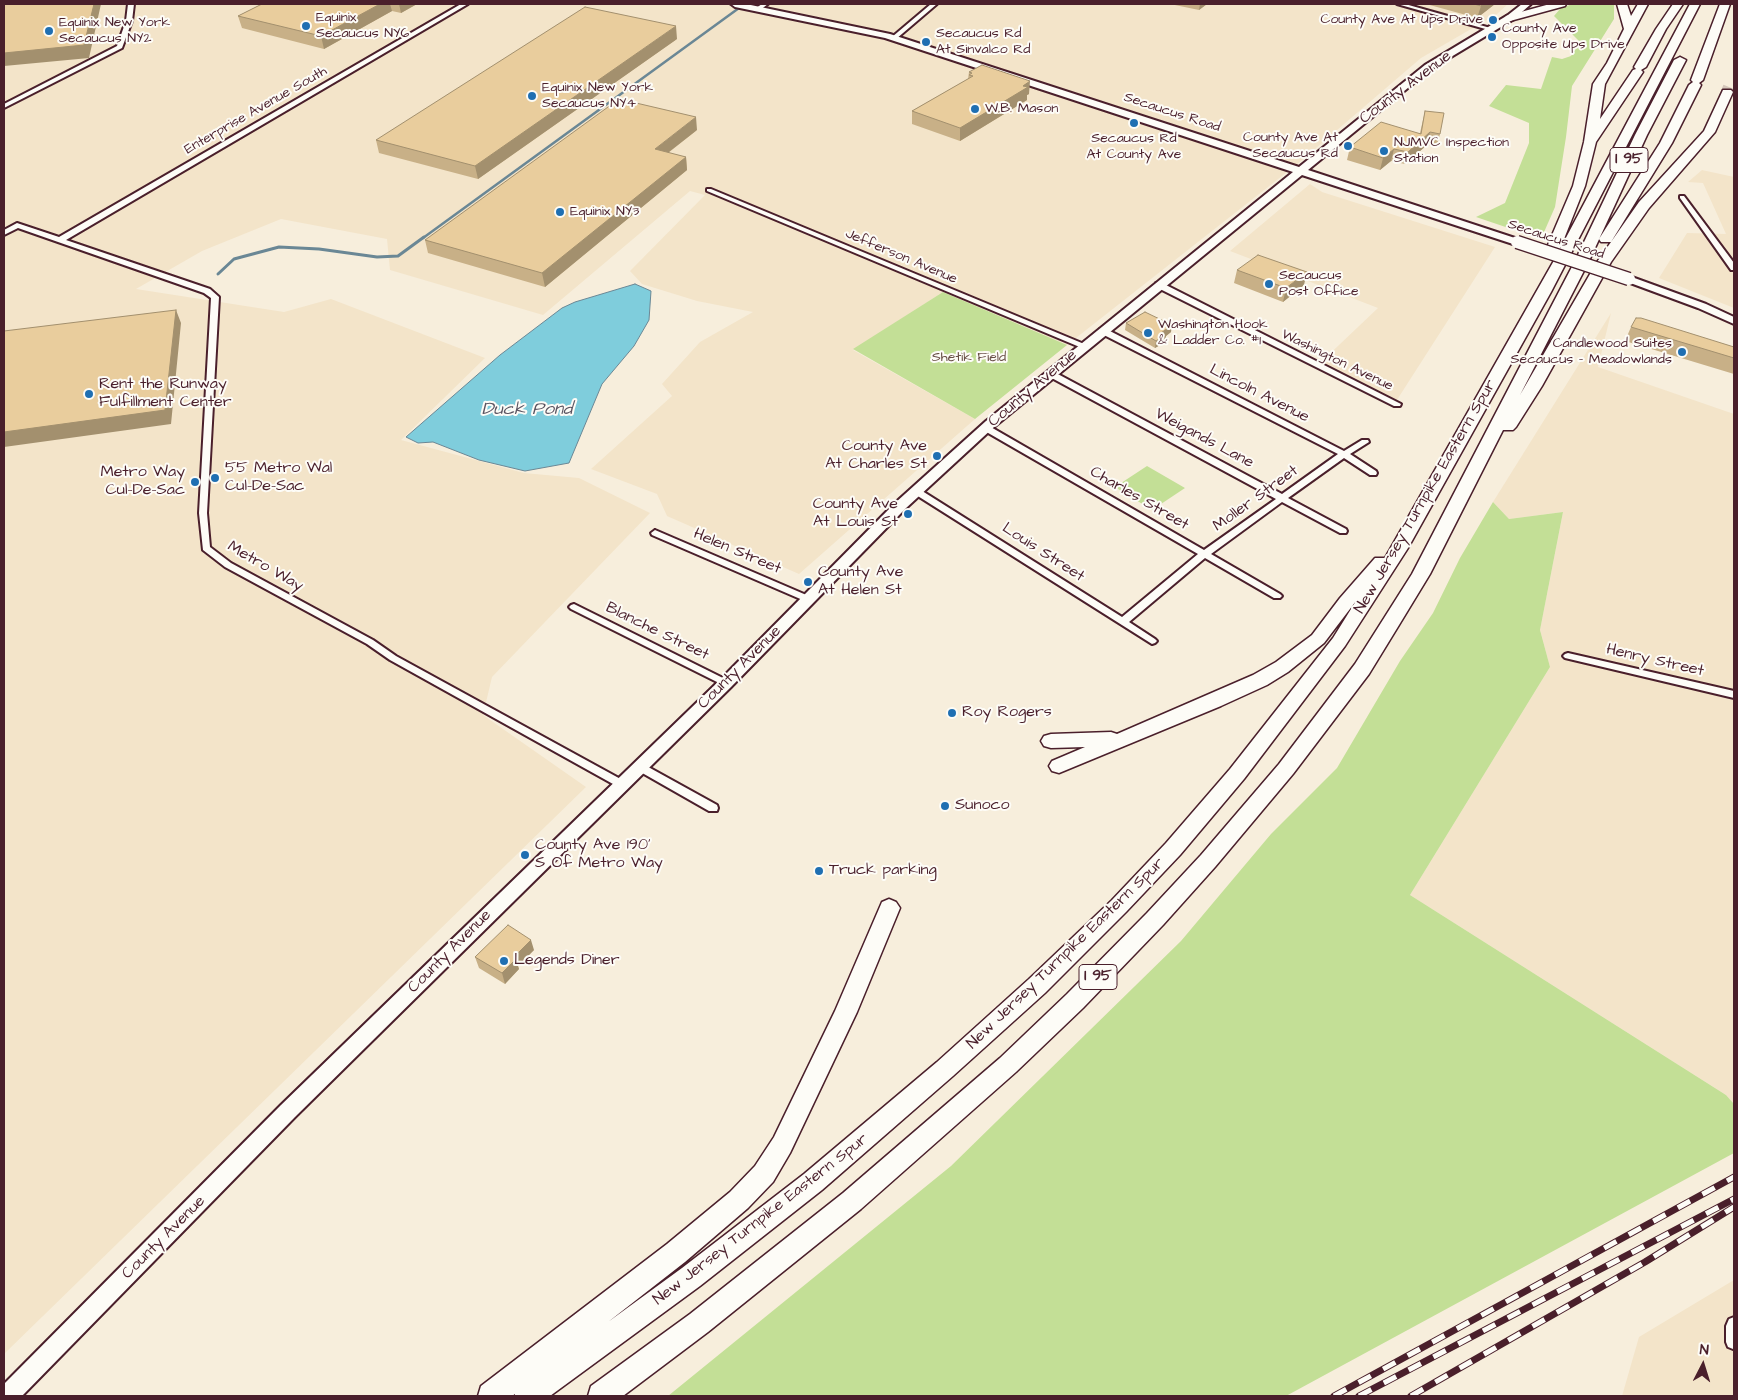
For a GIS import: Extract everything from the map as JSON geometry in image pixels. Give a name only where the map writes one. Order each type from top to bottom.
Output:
[{"type":"highway","points":[[1510,18],[1561,4]]},
{"type":"highway","points":[[1622,4],[1630,30]]},
{"type":"highway","points":[[1630,30],[1633,4]]},
{"type":"highway","points":[[1544,292],[1548,261],[1575,199],[1590,142],[1600,84],[1643,4]]},
{"type":"highway","points":[[1590,142],[1639,70],[1661,29],[1678,4]]},
{"type":"highway","points":[[1552,318],[1573,295],[1642,179],[1666,143],[1696,82],[1725,6]]},
{"type":"highway","name":"New Jersey Turnpike Eastern Spur","points":[[528,1396],[692,1277],[813,1182],[946,1070],[1086,939],[1173,849],[1278,723],[1339,642],[1371,595],[1414,523],[1544,292],[1700,8]]},
{"type":"highway","name":"New Jersey Turnpike Eastern Spur","points":[[601,1396],[748,1285],[907,1155],[1031,1043],[1161,913],[1286,769],[1362,669],[1417,582],[1600,224],[1700,8]]},
{"type":"highway","points":[[1482,456],[1514,420],[1604,262],[1644,205],[1709,132],[1729,87]]},
{"type":"highway","points":[[1060,766],[1248,685],[1292,660],[1323,633],[1346,602],[1414,523]]},
{"type":"highway","points":[[1051,741],[1125,738]]},
{"type":"highway","points":[[491,1396],[683,1248],[739,1200],[764,1174],[782,1146],[846,1012],[889,908]]},
{"type":"main road","name":"Secaucus Road","points":[[735,4],[762,6],[894,38],[1629,279],[1702,306],[1734,321]]},
{"type":"main road","name":"County Avenue","points":[[7,1396],[288,1111],[641,767],[916,491],[986,428],[1051,374],[1428,67],[1510,18],[1527,4]]},
{"type":"main road","points":[[18,1396],[59,1343]]},
{"type":"street","points":[[4,106],[118,48],[122,44],[129,21],[131,4]]},
{"type":"street","name":"Enterprise Avenue South","points":[[60,240],[465,4]]},
{"type":"street","points":[[894,38],[934,4]]},
{"type":"street","points":[[1400,4],[1491,29]]},
{"type":"street","name":"Jefferson Avenue","points":[[708,190],[1085,346]]},
{"type":"street","points":[[1682,197],[1734,268]]},
{"type":"street","points":[[4,233],[17,225],[60,240]]},
{"type":"street","name":"Metro Way","points":[[60,240],[207,291],[214,297],[202,513],[206,548],[228,565],[370,642],[393,658],[622,785]]},
{"type":"street","name":"Washington Avenue","points":[[1159,286],[1397,404]]},
{"type":"street","name":"Lincoln Avenue","points":[[1103,331],[1344,454],[1373,473]]},
{"type":"street","name":"Weigands Lane","points":[[1051,374],[1343,531]]},
{"type":"street","name":"Charles Street","points":[[986,428],[1277,596]]},
{"type":"street","name":"Moller Street","points":[[1122,622],[1204,554],[1344,454],[1365,442]]},
{"type":"street","name":"Louis Street","points":[[916,491],[1152,641]]},
{"type":"street","name":"Helen Street","points":[[655,533],[808,599]]},
{"type":"street","name":"Blanche Street","points":[[574,607],[726,683]]},
{"type":"street","name":"Henry Street","points":[[1568,656],[1734,695]]},
{"type":"street","points":[[641,767],[713,808]]},
{"type":"street","points":[[1733,1342],[1734,1324]]},
{"type":"shaded area","points":[[4,4],[1508,4],[1497,14],[1421,58],[1301,161],[1067,345],[943,292],[853,350],[975,419],[799,574],[667,516],[657,494],[591,469],[672,396],[662,384],[700,342],[753,312],[697,301],[642,284],[630,271],[705,195],[690,191],[543,315],[390,270],[387,239],[281,219],[202,251],[136,289],[284,312],[331,299],[485,358],[401,440],[524,473],[579,478],[650,513],[492,677],[483,715],[586,787],[4,1354]]},
{"type":"shaded area","points":[[1702,170],[1734,177],[1734,308],[1659,278],[1687,233],[1726,234],[1703,183],[1688,182]]},
{"type":"shaded area","points":[[1310,184],[1322,192],[1495,247],[1395,403],[1319,364],[1378,308],[1230,251]]},
{"type":"shaded area","points":[[1611,313],[1598,367],[1734,414],[1734,1104],[1726,1095],[1410,895],[1550,667],[1540,630],[1563,512],[1509,519],[1493,502]]},
{"type":"shaded area","points":[[1734,1280],[1734,1396],[1622,1396],[1639,1337]]},
{"type":"green space","points":[[1572,4],[1614,4],[1614,19],[1572,86],[1555,207],[1541,239],[1476,217],[1505,203],[1529,143],[1529,123],[1489,106],[1506,85],[1541,89],[1552,57],[1562,59],[1571,56],[1580,42],[1554,16],[1560,9]]},
{"type":"green space","name":"Shetik Field","points":[[943,292],[1067,345],[975,419],[853,349]]},
{"type":"green space","points":[[1147,466],[1185,488],[1152,510],[1115,487]]},
{"type":"green space","points":[[1493,502],[1509,519],[1563,512],[1540,630],[1550,667],[1410,895],[1726,1095],[1734,1104],[1734,1153],[1286,1396],[668,1396],[951,1166],[1181,941],[1271,834],[1337,768],[1400,661],[1433,613],[1460,558]]},
{"type":"water","name":"Duck Pond","points":[[635,284],[651,291],[649,320],[634,346],[602,384],[569,463],[525,471],[479,460],[433,442],[418,443],[406,437],[500,355],[562,308],[575,302]]},
{"type":"building","name":"Equinix New York Secaucus NY2","points":[[4,4],[94,4],[84,45],[4,53]]},
{"type":"building","points":[[262,4],[380,4],[321,36],[238,16]]},
{"type":"building","name":"Equinix New York Secaucus NY4","points":[[585,7],[676,26],[475,166],[376,140]]},
{"type":"building","points":[[982,65],[1030,81],[1023,86],[1028,87],[960,128],[912,111],[973,76],[969,75],[972,73],[969,72]]},
{"type":"building","name":"Equinix NY3","points":[[619,99],[696,117],[655,149],[686,157],[542,273],[425,240]]},
{"type":"building","points":[[1425,111],[1444,113],[1440,134],[1430,132],[1408,152],[1394,149],[1383,158],[1350,147],[1381,122],[1421,134]]},
{"type":"building","points":[[1258,255],[1307,272],[1286,288],[1237,270]]},
{"type":"building","name":"Rent the Runway Fulfillment Center","points":[[176,310],[165,410],[4,432],[4,331]]},
{"type":"building","points":[[1145,312],[1172,325],[1161,333],[1166,335],[1156,341],[1126,323]]},
{"type":"building","points":[[1636,318],[1734,347],[1734,358],[1631,327]]},
{"type":"building","points":[[508,925],[531,940],[514,957],[516,959],[502,973],[475,957]]},
{"type":"waterway","points":[[423,238],[739,8]]},
{"type":"waterway","points":[[218,274],[234,259],[279,247],[319,249],[377,257],[398,256],[424,237]]},
{"type":"tunnel","points":[[1727,92],[1729,87]]},
{"type":"railway","points":[[1334,1396],[1734,1177]]},
{"type":"railway","points":[[1359,1396],[1734,1199]]},
{"type":"railway","points":[[1411,1396],[1645,1262],[1734,1207]]},
{"type":"place","name":"County Ave At Ups Drive","points":[[1493,20]]},
{"type":"place","name":"Equinix Secaucus NY6","points":[[306,26]]},
{"type":"place","name":"Equinix New York Secaucus NY2","points":[[49,31]]},
{"type":"place","name":"County Ave Opposite Ups Drive","points":[[1492,37]]},
{"type":"place","name":"Secaucus Rd At Sinvalco Rd","points":[[926,42]]},
{"type":"place","name":"Equinix New York Secaucus NY4","points":[[532,96]]},
{"type":"place","name":"W.B. Mason","points":[[975,109]]},
{"type":"place","name":"Secaucus Rd At County Ave","points":[[1134,123]]},
{"type":"place","name":"County Ave At Secaucus Rd","points":[[1348,146]]},
{"type":"place","name":"NJMVC Inspection Station","points":[[1384,151]]},
{"type":"place","name":"Equinix NY3","points":[[560,212]]},
{"type":"place","name":"Secaucus Post Office","points":[[1269,284]]},
{"type":"place","name":"Washington Hook & Ladder Co. #1","points":[[1148,333]]},
{"type":"place","name":"Candlewood Suites Secaucus - Meadowlands","points":[[1682,352]]},
{"type":"place","name":"Rent the Runway Fulfillment Center","points":[[89,394]]},
{"type":"place","name":"County Ave At Charles St","points":[[937,456]]},
{"type":"place","name":"55 Metro Wal Cul-De-Sac","points":[[215,478]]},
{"type":"place","name":"Metro Way Cul-De-Sac","points":[[195,482]]},
{"type":"place","name":"County Ave At Louis St","points":[[908,514]]},
{"type":"place","name":"County Ave At Helen St","points":[[808,582]]},
{"type":"place","name":"Roy Rogers","points":[[952,713]]},
{"type":"place","name":"Sunoco","points":[[945,806]]},
{"type":"place","name":"County Ave 190' S Of Metro Way","points":[[525,855]]},
{"type":"place","name":"Truck parking","points":[[819,871]]},
{"type":"place","name":"Legends Diner","points":[[504,961]]}]
